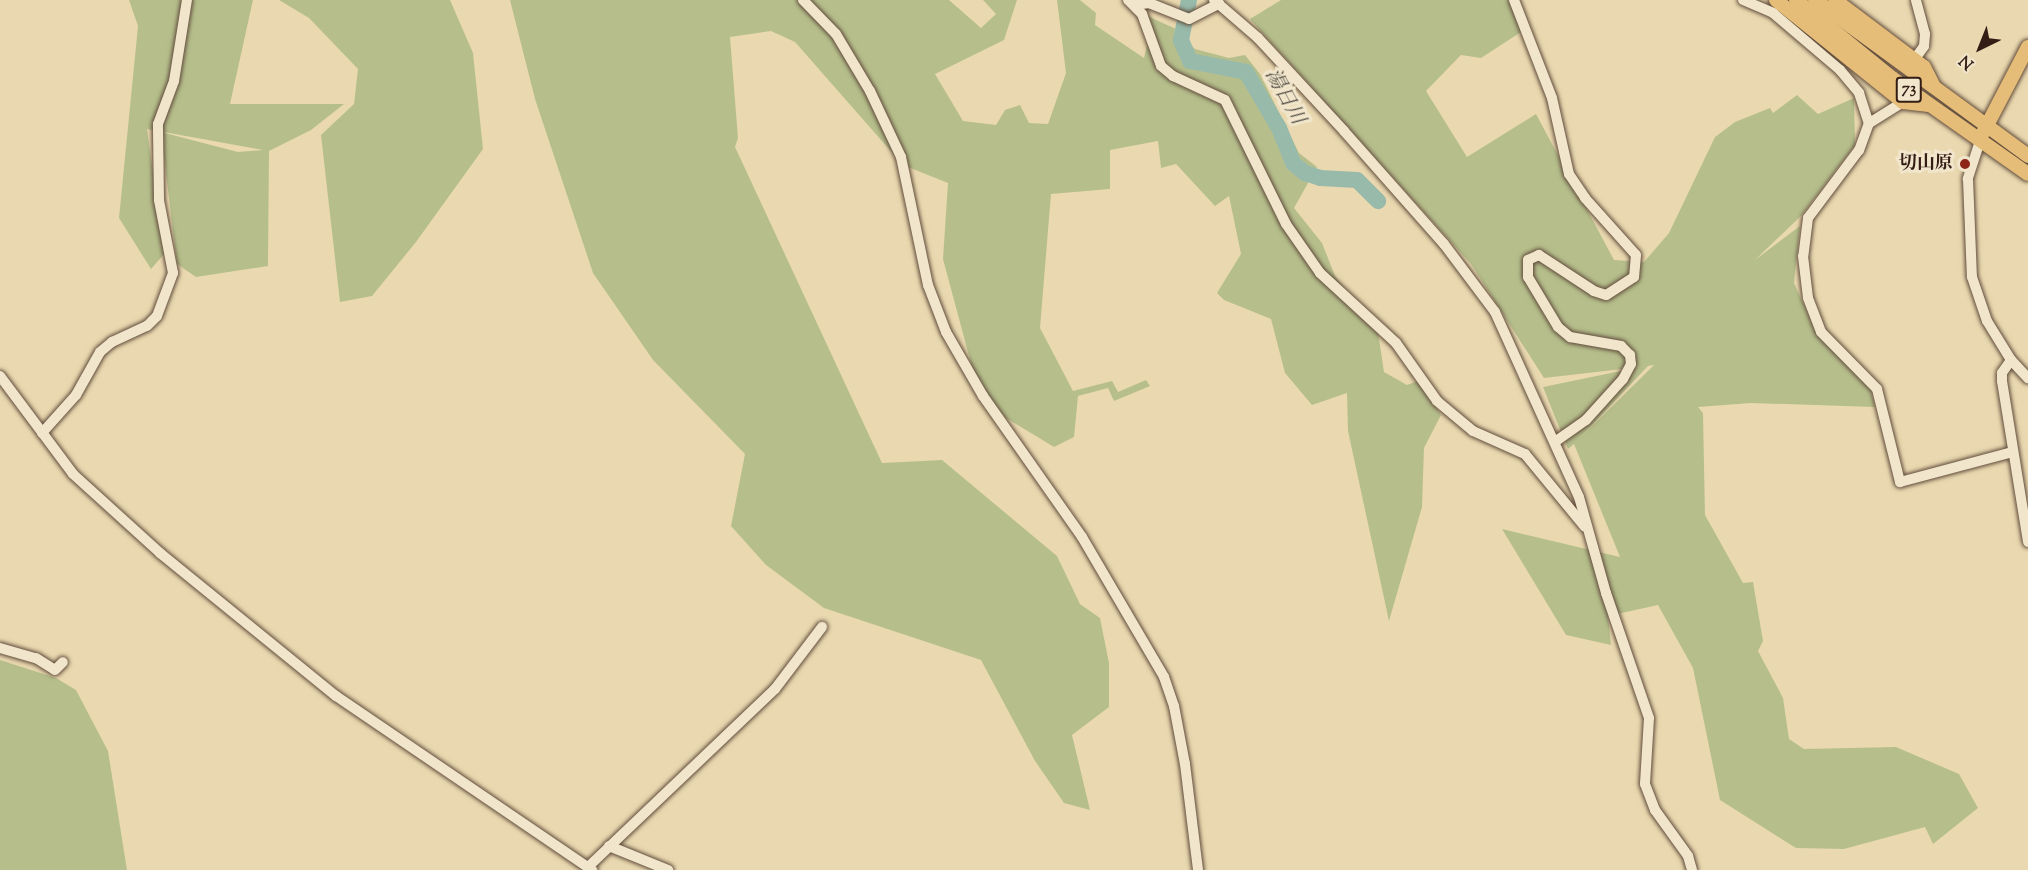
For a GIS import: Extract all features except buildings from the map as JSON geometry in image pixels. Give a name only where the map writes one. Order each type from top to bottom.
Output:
[{"type":"main road","points":[[1776,0],[1903,102],[1929,105]]},
{"type":"main road","name":"73","points":[[1796,0],[1929,105],[2028,174]]},
{"type":"main road","name":"73","points":[[1815,0],[1985,127],[2028,156]]},
{"type":"main road","name":"73","points":[[1835,0],[1924,67],[1936,91]]},
{"type":"main road","points":[[1980,141],[1985,127],[2028,47]]},
{"type":"street","points":[[42,433],[76,395],[100,352],[112,342],[147,326],[157,316],[173,273],[159,200],[158,124],[174,81],[188,0]]},
{"type":"street","points":[[803,0],[836,34],[870,91],[901,157],[928,285],[946,332],[983,396],[1082,537],[1164,677],[1174,706],[1185,764],[1198,870]]},
{"type":"street","points":[[1514,0],[1552,98],[1569,174],[1584,198],[1636,255],[1634,277],[1606,295],[1594,291],[1539,255],[1528,260],[1528,277],[1558,327],[1570,337],[1621,346],[1630,355],[1631,364],[1623,379],[1587,420],[1556,442]]},
{"type":"street","points":[[1743,0],[1773,13],[1840,70],[1859,93],[1869,123]]},
{"type":"street","points":[[1914,60],[1924,46],[1925,34],[1916,0]]},
{"type":"street","points":[[1131,3],[1149,3],[1189,19],[1217,2],[1296,78],[1472,278],[1503,326],[1579,497],[1587,529],[1649,718],[1645,784],[1655,810],[1688,856],[1692,870]]},
{"type":"street","points":[[1131,3],[1142,14],[1161,66],[1173,76],[1225,100],[1286,224],[1320,273],[1396,343],[1437,401],[1473,431],[1525,454],[1587,529]]},
{"type":"street","points":[[1903,102],[1869,123],[1859,150],[1821,197],[1806,230],[1803,256],[1808,298],[1821,332],[1877,389],[1900,482],[2013,452]]},
{"type":"street","points":[[1980,141],[1968,179],[1972,277],[1987,321],[2011,360],[2028,378]]},
{"type":"street","points":[[2011,360],[2002,373],[2028,542]]},
{"type":"street","points":[[0,376],[42,433],[100,503],[310,676],[590,869],[609,846],[775,689],[822,627]]},
{"type":"street","points":[[0,648],[36,658],[56,670],[63,662]]},
{"type":"street","points":[[609,846],[668,870]]},
{"type":"green space","points":[[129,0],[253,0],[230,104],[344,104],[311,130],[269,151],[268,266],[196,277],[177,264],[161,132],[238,152],[263,150],[147,129],[164,254],[151,269],[119,218],[138,26]]},
{"type":"green space","points":[[279,0],[450,0],[473,53],[483,149],[416,242],[372,296],[340,302],[321,135],[354,104],[358,69],[309,18]]},
{"type":"green space","points":[[510,0],[949,0],[981,28],[996,14],[983,0],[1017,0],[1004,40],[935,74],[963,121],[996,125],[1005,110],[1020,105],[1029,123],[1048,124],[1066,73],[1057,0],[1080,0],[1096,13],[1095,25],[1144,58],[1151,30],[1145,15],[1174,28],[1195,49],[1229,58],[1245,55],[1260,74],[1299,153],[1317,167],[1294,208],[1322,243],[1335,276],[1378,332],[1384,372],[1407,385],[1418,381],[1441,415],[1424,448],[1422,507],[1389,621],[1348,431],[1347,393],[1312,405],[1285,373],[1271,319],[1224,300],[1217,293],[1241,254],[1229,196],[1215,206],[1176,164],[1161,168],[1158,141],[1110,150],[1110,189],[1051,194],[1040,328],[1073,391],[1112,381],[1118,392],[1146,380],[1150,386],[1114,401],[1108,388],[1078,396],[1074,437],[1054,447],[1006,418],[976,382],[943,259],[948,183],[903,165],[795,42],[771,31],[730,37],[738,138],[735,147],[882,463],[942,460],[1057,556],[1080,604],[1100,618],[1109,663],[1109,707],[1072,735],[1090,810],[1064,803],[1035,761],[981,660],[824,608],[766,565],[731,526],[745,454],[653,360],[593,273],[535,99]]},
{"type":"green space","points":[[1281,0],[1509,0],[1521,32],[1481,58],[1461,55],[1426,91],[1467,157],[1536,114],[1614,260],[1644,262],[1669,233],[1715,137],[1735,122],[1770,108],[1773,113],[1797,95],[1818,114],[1854,98],[1855,145],[1801,216],[1755,260],[1800,226],[1794,283],[1815,329],[1870,388],[1875,407],[1751,403],[1698,407],[1703,413],[1705,515],[1743,583],[1753,582],[1763,641],[1758,651],[1783,698],[1789,739],[1804,749],[1896,747],[1959,774],[1978,808],[1933,844],[1925,827],[1844,849],[1796,848],[1720,800],[1693,668],[1658,605],[1608,616],[1611,645],[1566,635],[1502,529],[1620,557],[1574,444],[1568,449],[1543,387],[1640,367],[1544,378],[1471,264],[1250,19]],"holes":[[[1654,365],[1579,439],[1648,366]]]},
{"type":"green space","points":[[0,660],[56,678],[76,690],[108,751],[127,870],[0,870]]},
{"type":"waterway","name":"湯日川","points":[[1189,0],[1181,40],[1190,61],[1246,72],[1279,128],[1293,163],[1305,173],[1320,178],[1357,180],[1378,201]]},
{"type":"place","name":"切山原","points":[[1965,164]]}]
